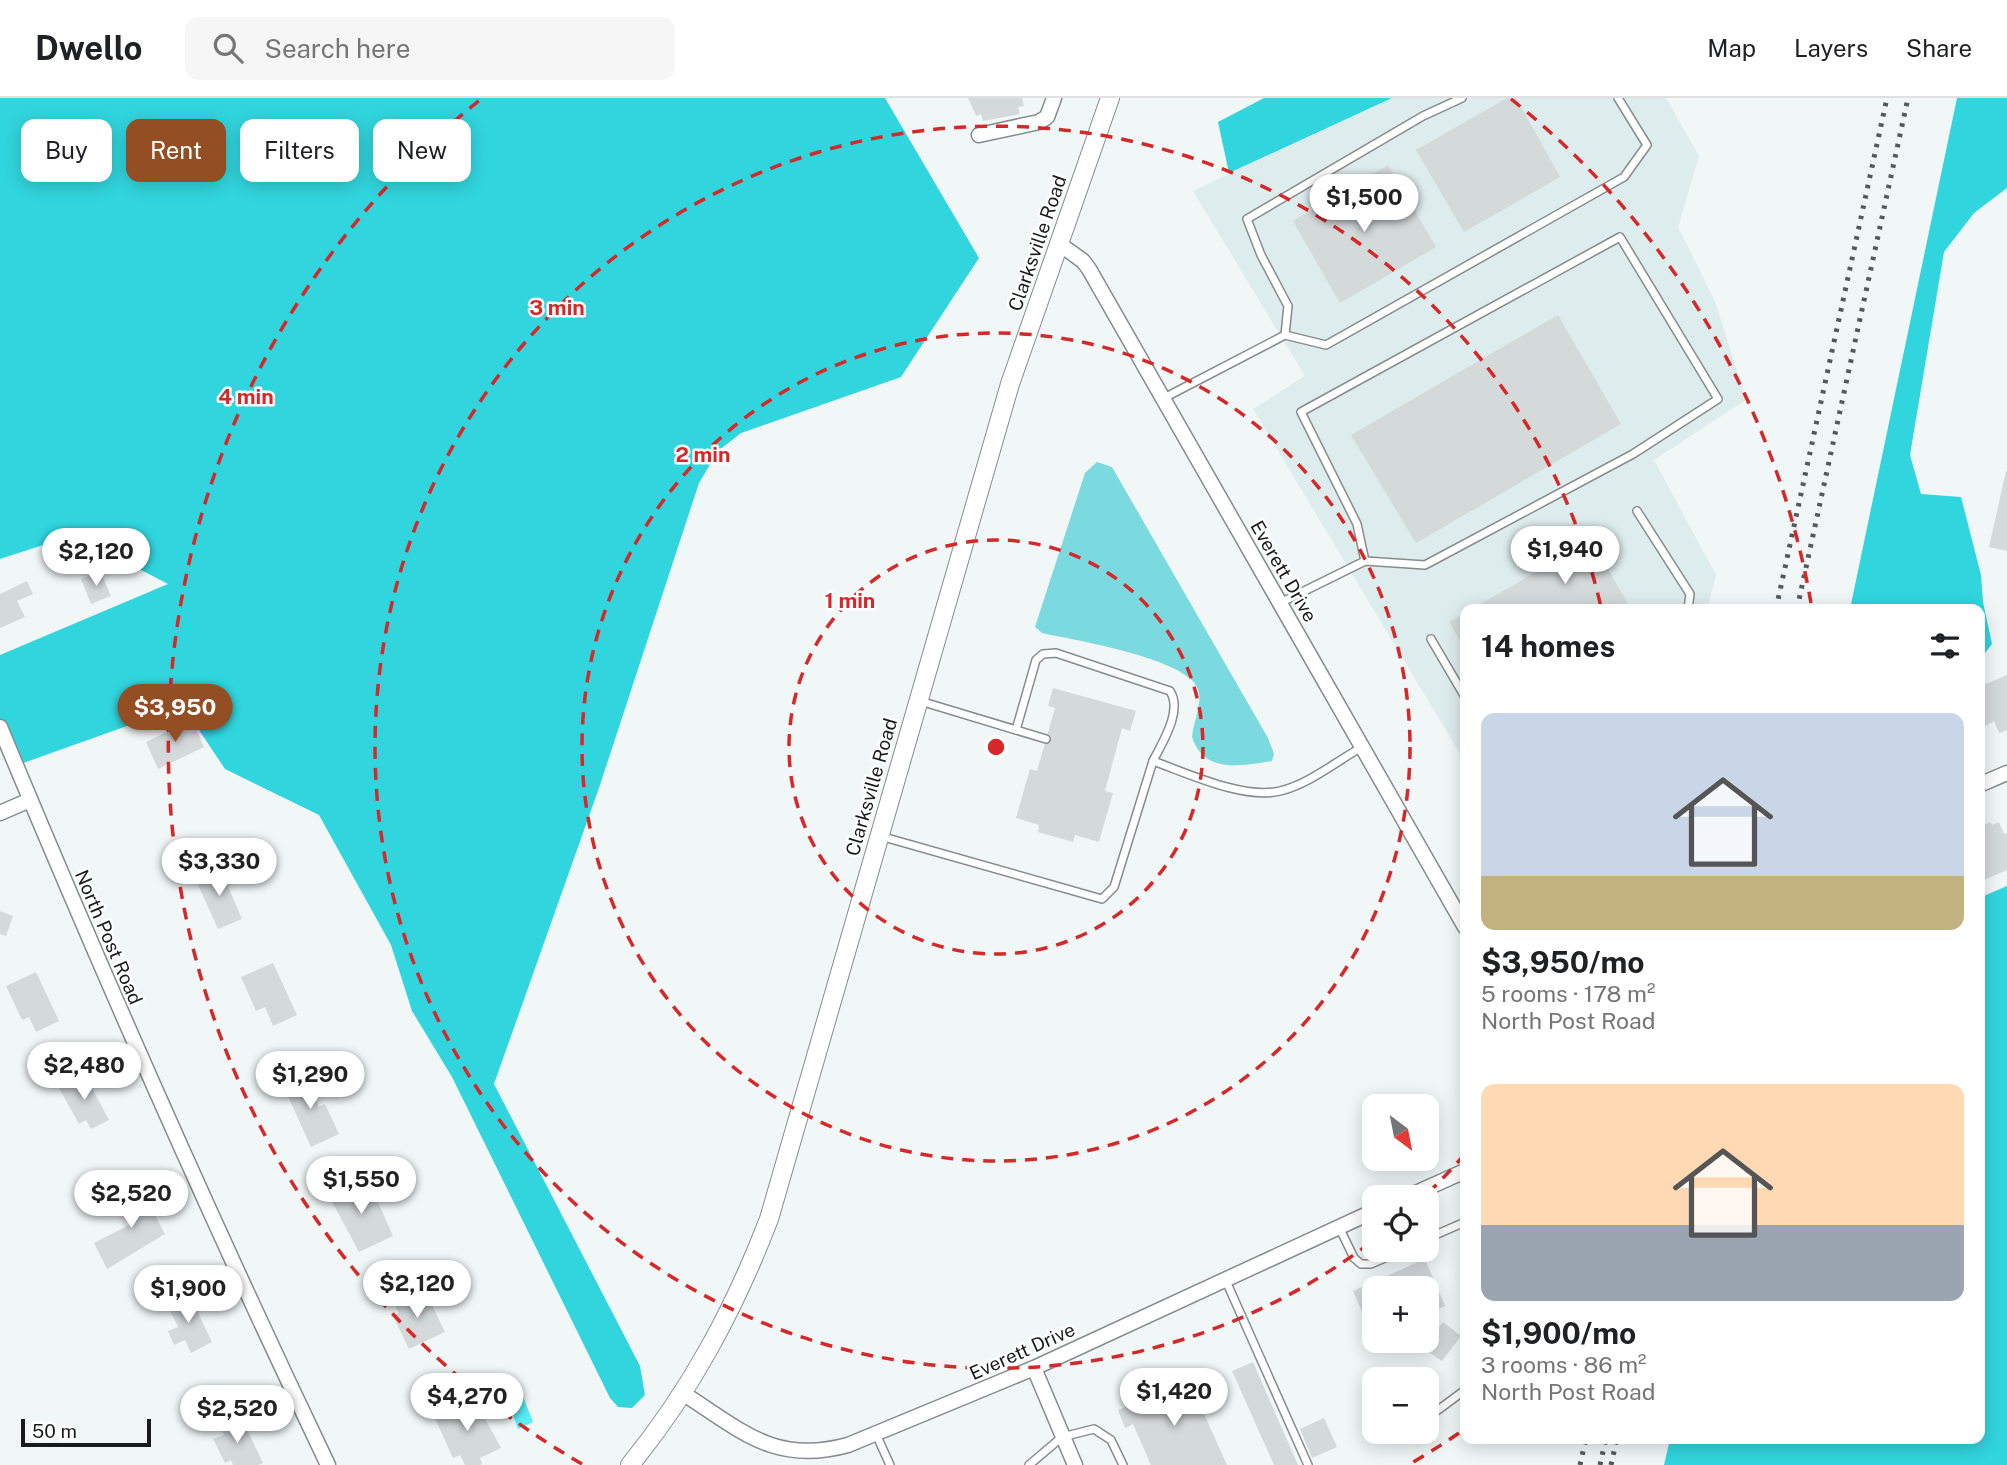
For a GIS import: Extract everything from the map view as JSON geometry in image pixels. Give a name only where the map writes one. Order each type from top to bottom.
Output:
[{"type":"street","points":[[979,135],[1039,122],[1047,117],[1054,98]]},
{"type":"street","name":"Clarksville Road","points":[[629,1465],[684,1394],[724,1324],[769,1219],[1010,384],[1110,98]]},
{"type":"street","name":"Everett Drive","points":[[1059,243],[1089,269],[1460,918]]},
{"type":"street","name":"North Post Road","points":[[0,727],[98,961],[264,1330],[328,1465]]},
{"type":"street","points":[[1985,782],[2007,773]]},
{"type":"street","points":[[0,813],[30,800]]},
{"type":"street","points":[[1434,1185],[1460,1173]]},
{"type":"street","name":"Everett Drive","points":[[684,1394],[762,1443],[789,1452],[822,1453],[876,1434],[1034,1368],[1362,1217]]},
{"type":"street","points":[[1034,1368],[1074,1465]]},
{"type":"lane","points":[[1285,335],[1288,306],[1247,219],[1423,116],[1462,98]]},
{"type":"lane","points":[[1164,398],[1285,335],[1326,345],[1624,177],[1647,145],[1618,98]]},
{"type":"lane","points":[[1280,603],[1365,561],[1425,565],[1633,454],[1717,398],[1620,237],[1301,412],[1357,524],[1365,561]]},
{"type":"lane","points":[[1637,511],[1690,594],[1689,604]]},
{"type":"lane","points":[[1432,639],[1460,688]]},
{"type":"lane","points":[[879,835],[1102,899],[1114,887],[1153,761],[1167,733],[1174,707],[1170,691],[1056,653],[1043,654],[1036,660],[1016,730]]},
{"type":"lane","points":[[918,700],[1046,739]]},
{"type":"lane","points":[[1153,761],[1224,785],[1275,792],[1300,782],[1362,747]]},
{"type":"lane","points":[[1439,1233],[1460,1224]]},
{"type":"lane","points":[[1340,1228],[1354,1258],[1361,1264],[1376,1262]]},
{"type":"lane","points":[[1226,1281],[1308,1465]]},
{"type":"lane","points":[[1439,1409],[1460,1394]]},
{"type":"lane","points":[[1028,1465],[1062,1437],[1083,1430],[1099,1430],[1111,1440],[1123,1465]]},
{"type":"lane","points":[[876,1434],[890,1465]]},
{"type":"shaded area","points":[[0,98],[885,98],[979,258],[901,377],[741,433],[718,451],[699,483],[600,785],[494,1084],[640,1366],[645,1395],[632,1408],[618,1407],[610,1398],[452,1077],[412,1011],[391,945],[319,815],[225,769],[183,706],[12,767],[0,737],[0,655],[168,584],[74,535],[0,559]]},
{"type":"shaded area","points":[[1264,98],[1392,98],[1229,173],[1218,122]]},
{"type":"shaded area","points":[[1392,98],[1666,98],[1699,156],[1678,227],[1716,304],[1746,400],[1654,460],[1716,575],[1708,604],[1460,604],[1460,754],[1253,409],[1305,376],[1193,191]]},
{"type":"shaded area","points":[[1957,98],[2007,98],[2007,188],[1974,213],[1944,252],[1910,455],[1921,494],[1961,497],[1981,575],[1983,604],[1851,604]]},
{"type":"shaded area","points":[[1097,462],[1112,467],[1268,738],[1274,754],[1272,761],[1225,765],[1205,757],[1192,737],[1199,707],[1198,689],[1189,678],[1173,668],[1128,652],[1042,633],[1035,627],[1085,473]]},
{"type":"shaded area","points":[[1985,611],[1992,644],[1985,653]]},
{"type":"shaded area","points":[[2007,886],[2007,1465],[1664,1465],[1669,1444],[1985,1444],[1985,895]]},
{"type":"shaded area","points":[[522,1394],[533,1422],[518,1429],[507,1398]]},
{"type":"building","points":[[968,98],[1022,98],[1024,106],[1018,107],[1020,114],[983,121],[981,114],[976,116]]},
{"type":"building","points":[[1507,98],[1516,98],[1560,177],[1464,232],[1416,150]]},
{"type":"building","points":[[1388,165],[1436,247],[1340,303],[1293,221]]},
{"type":"building","points":[[1558,315],[1621,424],[1416,543],[1351,435]]},
{"type":"building","points":[[2007,472],[2007,551],[1989,547]]},
{"type":"building","points":[[1591,540],[1628,604],[1481,604]]},
{"type":"building","points":[[100,571],[111,596],[91,604],[81,579]]},
{"type":"building","points":[[27,581],[33,594],[17,601],[25,617],[0,628],[0,594]]},
{"type":"building","points":[[1460,616],[1460,640],[1449,622]]},
{"type":"building","points":[[2007,675],[2007,730],[1999,733],[1994,721],[1985,726],[1985,684]]},
{"type":"building","points":[[1053,688],[1136,711],[1130,731],[1122,728],[1105,791],[1113,793],[1099,842],[1075,835],[1073,842],[1038,832],[1039,825],[1016,818],[1030,769],[1037,771],[1055,708],[1048,706]]},
{"type":"building","points":[[192,720],[204,747],[158,769],[146,742]]},
{"type":"building","points":[[1999,822],[2004,834],[2007,833],[2007,870],[1985,879],[1985,824]]},
{"type":"building","points":[[220,868],[242,919],[218,929],[195,878]]},
{"type":"building","points":[[0,911],[13,916],[6,936],[0,934]]},
{"type":"building","points":[[273,963],[297,1015],[273,1026],[265,1007],[256,1011],[241,977]]},
{"type":"building","points":[[36,972],[59,1021],[36,1032],[29,1017],[22,1020],[6,986]]},
{"type":"building","points":[[84,1074],[109,1120],[91,1129],[86,1120],[79,1124],[59,1088]]},
{"type":"building","points":[[297,1074],[301,1083],[307,1080],[319,1107],[325,1104],[339,1134],[311,1147],[281,1081]]},
{"type":"building","points":[[360,1180],[366,1194],[373,1191],[393,1236],[359,1252],[328,1194]]},
{"type":"building","points":[[140,1186],[165,1234],[107,1269],[94,1243],[131,1224],[117,1199]]},
{"type":"building","points":[[1418,1262],[1426,1262],[1432,1276],[1387,1276]]},
{"type":"building","points":[[1362,1287],[1362,1312],[1353,1291]]},
{"type":"building","points":[[417,1292],[422,1302],[429,1299],[445,1332],[409,1349],[393,1316],[399,1313],[394,1303]]},
{"type":"building","points":[[1439,1292],[1445,1306],[1439,1309]]},
{"type":"building","points":[[189,1294],[212,1342],[191,1353],[185,1340],[174,1345],[168,1331],[178,1327],[167,1304]]},
{"type":"building","points":[[1443,1322],[1460,1337],[1442,1361],[1430,1353],[1439,1353],[1439,1327]]},
{"type":"building","points":[[1253,1362],[1298,1465],[1274,1465],[1232,1371]]},
{"type":"building","points":[[1192,1377],[1200,1394],[1196,1396],[1227,1465],[1151,1465],[1133,1424],[1125,1428],[1118,1410]]},
{"type":"building","points":[[476,1402],[501,1448],[480,1458],[480,1465],[465,1465],[460,1455],[453,1458],[433,1414],[452,1405],[455,1412]]},
{"type":"building","points":[[241,1417],[263,1463],[233,1465],[231,1460],[225,1463],[213,1439],[224,1435],[220,1427]]},
{"type":"building","points":[[1324,1418],[1337,1447],[1312,1458],[1300,1429]]},
{"type":"railway","points":[[1777,604],[1887,98]]},
{"type":"railway","points":[[1798,604],[1908,98]]},
{"type":"railway","points":[[1580,1465],[1585,1444]]},
{"type":"railway","points":[[1600,1465],[1605,1444]]},
{"type":"railway","points":[[1611,1465],[1616,1444]]}]
